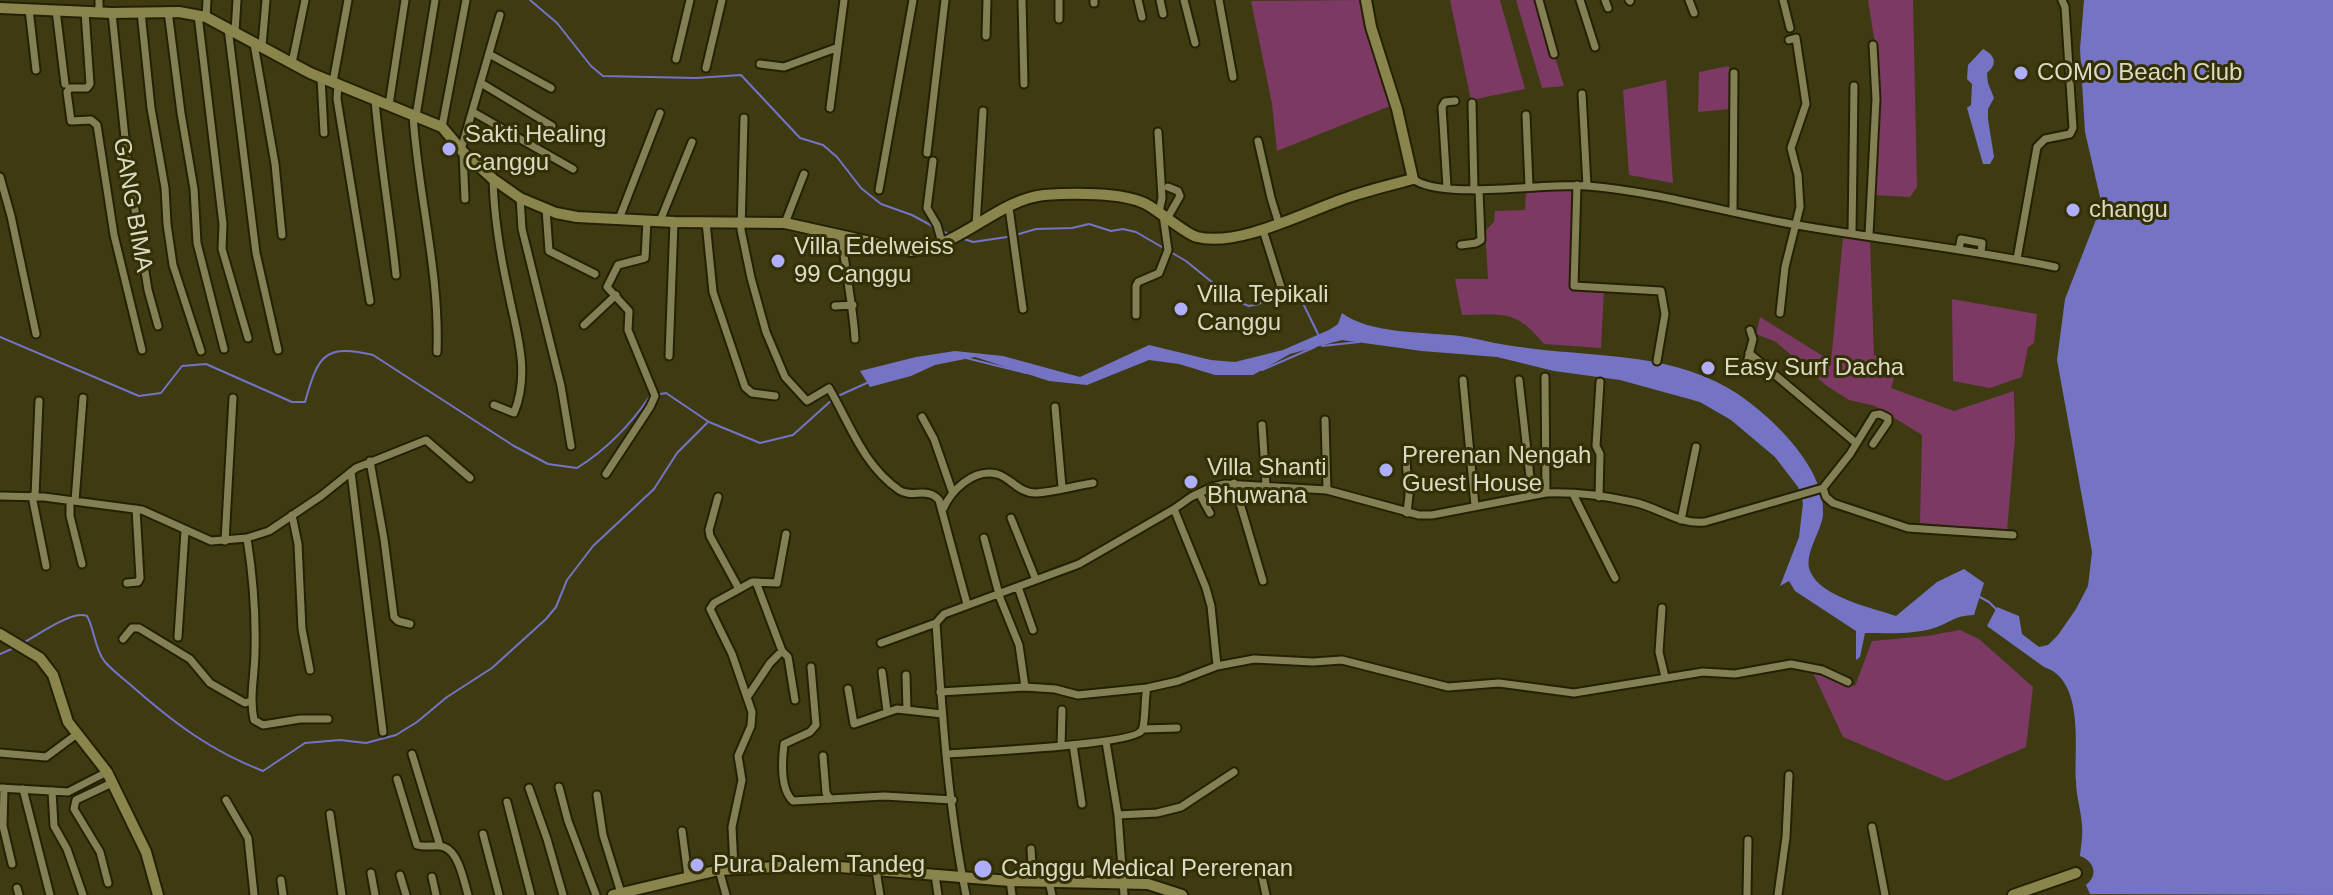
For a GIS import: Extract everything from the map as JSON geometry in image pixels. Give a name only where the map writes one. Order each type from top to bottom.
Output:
[{"type":"street","points":[[99,0],[99,13]]},
{"type":"street","points":[[207,0],[202,16],[209,129],[223,224],[222,249],[248,338]]},
{"type":"street","points":[[237,0],[232,30],[256,253],[278,350]]},
{"type":"street","points":[[266,0],[258,44],[282,235]]},
{"type":"street","points":[[292,63],[305,0]]},
{"type":"street","points":[[348,0],[335,83],[370,301]]},
{"type":"street","points":[[389,105],[405,0]]},
{"type":"street","points":[[435,0],[415,116],[419,180],[436,288],[437,352]]},
{"type":"street","points":[[442,127],[466,0]]},
{"type":"street","points":[[676,59],[690,0]]},
{"type":"street","points":[[706,68],[722,0]]},
{"type":"street","points":[[830,108],[844,0]]},
{"type":"street","points":[[879,190],[913,0]]},
{"type":"street","points":[[927,153],[945,0]]},
{"type":"street","points":[[986,36],[987,0]]},
{"type":"street","points":[[1022,0],[1024,84]]},
{"type":"street","points":[[1059,0],[1059,19]]},
{"type":"street","points":[[1138,0],[1142,17]]},
{"type":"street","points":[[1160,0],[1163,14]]},
{"type":"street","points":[[1184,0],[1195,43]]},
{"type":"street","points":[[1219,0],[1233,77]]},
{"type":"street","points":[[1366,0],[1413,179]]},
{"type":"street","points":[[1539,0],[1554,54]]},
{"type":"street","points":[[1580,0],[1595,47]]},
{"type":"street","points":[[1689,0],[1694,13]]},
{"type":"street","points":[[1783,0],[1790,28]]},
{"type":"street","points":[[2017,259],[2039,144],[2045,139],[2070,134],[2073,128],[2062,0]]},
{"type":"street","points":[[0,8],[49,6],[99,13],[175,8],[202,16],[321,78],[442,127],[462,151],[520,198],[577,217],[785,223],[911,251],[1044,195],[1074,195],[1128,198],[1163,214],[1196,237],[1223,237],[1263,230],[1353,195],[1413,179],[1426,185],[1477,190],[1577,185],[1661,195],[1794,225],[2051,266]]},
{"type":"street","name":"GANG BIMA","points":[[49,6],[71,122],[91,120],[97,125],[114,235],[142,350]]},
{"type":"street","points":[[66,88],[87,88],[90,84],[78,8]]},
{"type":"street","points":[[175,8],[181,113],[194,189],[197,243],[224,349]]},
{"type":"street","points":[[29,9],[36,70]]},
{"type":"street","points":[[141,12],[173,265],[201,351]]},
{"type":"street","points":[[112,13],[128,167],[148,290],[158,326]]},
{"type":"street","points":[[465,199],[462,151],[500,15]]},
{"type":"street","points":[[1780,313],[1784,275],[1800,207],[1800,190],[1791,148],[1806,104],[1796,38],[1789,40]]},
{"type":"street","points":[[1871,236],[1876,99],[1873,45]]},
{"type":"street","points":[[760,64],[784,67],[836,48]]},
{"type":"street","points":[[489,54],[551,88]]},
{"type":"street","points":[[1733,211],[1734,73]]},
{"type":"street","points":[[321,78],[324,133]]},
{"type":"street","points":[[481,83],[552,126]]},
{"type":"street","points":[[1852,233],[1854,86]]},
{"type":"street","points":[[1582,94],[1587,186]]},
{"type":"street","points":[[375,100],[396,275]]},
{"type":"street","points":[[1447,187],[1442,107],[1445,102],[1455,101]]},
{"type":"street","points":[[1461,245],[1481,240],[1472,103]]},
{"type":"street","points":[[976,226],[983,111]]},
{"type":"street","points":[[473,112],[573,169]]},
{"type":"street","points":[[619,219],[660,113]]},
{"type":"street","points":[[1526,115],[1529,186]]},
{"type":"street","points":[[744,118],[741,230],[757,305],[785,377],[807,401],[827,388],[831,390],[861,452],[900,491],[934,494],[943,509],[967,604]]},
{"type":"street","points":[[1136,315],[1136,286],[1138,282],[1155,277],[1163,267],[1168,250],[1158,132]]},
{"type":"street","points":[[1258,141],[1279,224]]},
{"type":"street","points":[[660,221],[692,142]]},
{"type":"street","points":[[933,161],[926,203],[942,239]]},
{"type":"street","points":[[785,223],[804,174]]},
{"type":"street","points":[[0,177],[36,334]]},
{"type":"street","points":[[493,179],[496,218],[522,353],[523,373],[514,413],[494,405]]},
{"type":"street","points":[[1577,185],[1574,286],[1661,291],[1665,314],[1657,361]]},
{"type":"street","points":[[1163,214],[1180,196],[1178,191],[1168,187]]},
{"type":"street","points":[[520,198],[522,229],[561,386],[571,446]]},
{"type":"street","points":[[1009,208],[1023,309]]},
{"type":"street","points":[[546,209],[549,251],[595,274]]},
{"type":"street","points":[[606,474],[655,396],[628,330],[629,311],[607,287],[615,267],[645,258],[647,221]]},
{"type":"street","points":[[669,356],[674,222]]},
{"type":"street","points":[[706,222],[713,292],[745,387],[752,393],[775,396]]},
{"type":"street","points":[[1263,230],[1281,287]]},
{"type":"street","points":[[842,237],[855,339]]},
{"type":"street","points":[[584,325],[616,295]]},
{"type":"street","points":[[835,306],[853,305]]},
{"type":"street","points":[[1747,363],[1753,339],[1750,330]]},
{"type":"street","points":[[1749,353],[1856,443]]},
{"type":"street","points":[[1545,377],[1546,493]]},
{"type":"street","points":[[1463,380],[1475,506]]},
{"type":"street","points":[[1519,380],[1532,495]]},
{"type":"street","points":[[1599,497],[1600,454],[1596,446],[1600,382]]},
{"type":"street","points":[[82,564],[70,516],[83,398]]},
{"type":"street","points":[[225,541],[233,398]]},
{"type":"street","points":[[39,401],[33,496],[46,566]]},
{"type":"street","points":[[1055,407],[1062,487]]},
{"type":"street","points":[[881,643],[936,623],[944,614],[967,604],[1079,564],[1217,485],[1234,483],[1327,490],[1407,513],[1432,515],[1532,495],[1573,494],[1633,502],[1691,523],[1705,522],[1822,488],[1874,415],[1880,414],[1888,418],[1888,422],[1873,444]]},
{"type":"street","points":[[922,417],[934,439],[952,491]]},
{"type":"street","points":[[1325,420],[1327,490]]},
{"type":"street","points":[[1262,425],[1266,485]]},
{"type":"street","points":[[0,496],[33,496],[136,509],[211,541],[225,541],[269,531],[351,472],[370,461],[426,440],[470,478]]},
{"type":"street","points":[[1681,520],[1696,447]]},
{"type":"street","points":[[370,461],[394,617],[410,624]]},
{"type":"street","points":[[1406,461],[1407,513]]},
{"type":"street","points":[[351,472],[383,732]]},
{"type":"street","points":[[943,509],[952,491],[968,480],[990,474],[996,474],[1031,493],[1093,483]]},
{"type":"street","points":[[1234,483],[1263,581]]},
{"type":"street","points":[[1822,488],[1833,503],[1908,528],[2013,535]]},
{"type":"street","points":[[1199,493],[1210,513]]},
{"type":"street","points":[[1573,494],[1615,578]]},
{"type":"street","points":[[718,497],[710,536],[739,589]]},
{"type":"street","points":[[127,583],[138,582],[140,578],[136,509]]},
{"type":"street","points":[[1174,509],[1211,606],[1217,666]]},
{"type":"street","points":[[292,515],[298,544],[302,629],[310,670]]},
{"type":"street","points":[[1011,518],[1036,580]]},
{"type":"street","points":[[178,637],[185,531]]},
{"type":"street","points":[[734,868],[732,827],[742,780],[738,756],[752,719],[748,696],[732,654],[711,612],[714,603],[739,589],[756,582],[777,583],[786,534]]},
{"type":"street","points":[[247,538],[255,604],[251,701],[254,720],[263,725],[300,719],[328,719]]},
{"type":"street","points":[[984,538],[999,594],[1019,645],[1025,687]]},
{"type":"street","points":[[756,582],[782,651],[788,657],[795,700]]},
{"type":"street","points":[[1018,587],[1033,630]]},
{"type":"street","points":[[1662,608],[1659,652],[1665,677]]},
{"type":"street","points":[[936,623],[942,714],[966,895]]},
{"type":"street","points":[[123,639],[134,627],[139,628],[190,659],[210,683],[245,703],[251,701]]},
{"type":"street","points":[[0,634],[27,649],[53,675],[68,722],[110,777],[146,852],[158,895]]},
{"type":"street","points":[[748,696],[782,651]]},
{"type":"street","points":[[940,692],[1025,687],[1055,689],[1078,695],[1147,688],[1178,681],[1217,666],[1254,659],[1342,660],[1448,687],[1499,683],[1574,693],[1665,677],[1703,672],[1735,674],[1791,664],[1822,670],[1848,682]]},
{"type":"street","points":[[811,667],[816,725],[810,732],[784,744],[787,796],[793,801],[884,796],[953,800]]},
{"type":"street","points":[[882,672],[887,711]]},
{"type":"street","points":[[906,675],[907,710]]},
{"type":"street","points":[[947,754],[1106,742],[1138,734],[1143,729],[1147,688]]},
{"type":"street","points":[[848,689],[854,724],[864,723],[887,711],[942,714]]},
{"type":"street","points":[[1061,746],[1062,710]]},
{"type":"street","points":[[1143,729],[1177,728]]},
{"type":"street","points":[[0,753],[46,757],[77,734]]},
{"type":"street","points":[[1106,742],[1118,815],[1124,895]]},
{"type":"street","points":[[1073,745],[1082,804]]},
{"type":"street","points":[[412,754],[440,846]]},
{"type":"street","points":[[823,756],[826,793],[830,799]]},
{"type":"street","points":[[1118,815],[1157,813],[1181,807],[1234,772]]},
{"type":"street","points":[[1778,895],[1786,837],[1789,775]]},
{"type":"street","points":[[12,864],[3,826],[2,788],[68,792],[110,777]]},
{"type":"street","points":[[108,883],[100,852],[74,809],[76,800],[110,777]]},
{"type":"street","points":[[397,779],[417,845],[440,846],[449,850],[468,895]]},
{"type":"street","points":[[559,787],[596,895]]},
{"type":"street","points":[[529,788],[563,895]]},
{"type":"street","points":[[23,789],[50,895]]},
{"type":"street","points":[[52,791],[54,826],[67,849],[83,895]]},
{"type":"street","points":[[597,795],[617,894],[719,870],[815,865],[1010,881],[1123,882],[1154,885],[1182,895]]},
{"type":"street","points":[[226,800],[248,838],[254,895]]},
{"type":"street","points":[[507,802],[531,895]]},
{"type":"street","points":[[330,814],[342,895]]},
{"type":"street","points":[[1872,827],[1885,895]]},
{"type":"street","points":[[682,831],[688,876]]},
{"type":"street","points":[[483,834],[499,895]]},
{"type":"street","points":[[1747,895],[1748,840]]},
{"type":"street","points":[[1031,849],[1033,882]]},
{"type":"street","points":[[719,870],[726,895]]},
{"type":"street","points":[[876,870],[880,895]]},
{"type":"street","points":[[1261,872],[1266,895]]},
{"type":"street","points":[[371,873],[375,895]]},
{"type":"street","points":[[2013,895],[2076,873]]},
{"type":"street","points":[[400,875],[406,895]]},
{"type":"street","points":[[935,875],[938,895]]},
{"type":"street","points":[[432,877],[436,895]]},
{"type":"street","points":[[281,880],[283,895]]},
{"type":"street","points":[[1010,881],[1012,895]]},
{"type":"street","points":[[1049,882],[1052,895]]},
{"type":"shaded area","points":[[1360,0],[1390,106],[1277,151],[1272,104],[1251,1]]},
{"type":"shaded area","points":[[1450,0],[1500,0],[1525,89],[1471,100]]},
{"type":"shaded area","points":[[1516,0],[1537,0],[1564,86],[1542,88]]},
{"type":"shaded area","points":[[1868,0],[1913,0],[1917,187],[1910,197],[1874,195],[1878,138],[1877,57]]},
{"type":"shaded area","points":[[2084,0],[2333,0],[2333,895],[2090,894],[2086,885],[2093,877],[2093,869],[2089,861],[2080,856],[2082,829],[2076,787],[2076,734],[2072,700],[2057,674],[1987,626],[1997,607],[2019,616],[2022,634],[2039,647],[2048,645],[2076,609],[2088,586],[2092,552],[2057,360],[2065,299],[2099,212],[2100,197],[2085,132],[2080,49]]},
{"type":"shaded area","points":[[1983,49],[1994,60],[1987,73],[1994,98],[1988,109],[1994,157],[1990,164],[1983,164],[1967,108],[1971,105],[1972,84],[1967,79],[1968,65]]},
{"type":"shaded area","points":[[1729,66],[1730,109],[1698,112],[1699,72]]},
{"type":"shaded area","points":[[1666,80],[1673,183],[1629,175],[1623,90]]},
{"type":"shaded area","points":[[1574,190],[1570,286],[1574,291],[1604,291],[1601,348],[1544,344],[1525,325],[1508,316],[1462,315],[1455,279],[1488,279],[1485,231],[1494,222],[1495,211],[1525,210],[1526,192]]},
{"type":"shaded area","points":[[1843,238],[1870,241],[1874,355],[1898,364],[1891,388],[1954,411],[2014,391],[2015,437],[2007,531],[1920,523],[1922,435],[1875,406],[1849,400],[1827,386],[1776,342],[1756,334],[1760,317],[1831,361]]},
{"type":"shaded area","points":[[1952,299],[2037,314],[2034,343],[2028,347],[2022,377],[1990,388],[1953,381]]},
{"type":"shaded area","points":[[1342,313],[1353,320],[1382,328],[1627,358],[1704,376],[1728,388],[1759,410],[1805,460],[1822,497],[1823,515],[1810,552],[1809,566],[1811,573],[1826,589],[1896,616],[1937,582],[1964,569],[1984,583],[1974,615],[1958,617],[1920,631],[1865,633],[1860,657],[1856,660],[1856,631],[1795,591],[1789,581],[1780,586],[1799,537],[1803,503],[1798,487],[1775,457],[1731,420],[1700,402],[1620,380],[1554,371],[1497,357],[1342,340],[1290,354],[1253,375],[1215,375],[1179,364],[1149,360],[1087,385],[1049,381],[975,357],[935,365],[911,376],[870,387],[860,371],[955,351],[1003,356],[1080,377],[1149,345],[1211,360],[1235,362],[1283,350],[1329,330],[1338,324]]},
{"type":"shaded area","points":[[1960,630],[1979,639],[2033,687],[2026,747],[1947,781],[1843,737],[1813,673],[1855,686],[1872,641]]},
{"type":"waterway","points":[[530,0],[557,23],[591,66],[603,76],[696,78],[741,75],[800,138],[823,145],[837,157],[861,188],[881,204],[934,227]]},
{"type":"waterway","points":[[1019,234],[1036,229],[1089,224],[1111,231],[1123,229],[1136,232],[1186,261],[1234,300],[1249,306],[1259,304],[1276,293],[1297,291],[1318,334]]},
{"type":"waterway","points":[[940,230],[948,234]]},
{"type":"waterway","points":[[964,239],[973,242],[1007,237]]},
{"type":"waterway","points":[[0,337],[139,396],[161,393],[182,366],[206,364],[292,402],[305,402],[314,374],[325,357],[343,351],[373,355],[514,446],[548,464],[577,468],[617,436],[650,396],[666,393],[709,422],[760,443],[793,435],[833,399]]},
{"type":"waterway","points":[[1322,346],[1359,342]]},
{"type":"waterway","points":[[1262,370],[1315,347]]},
{"type":"waterway","points":[[966,358],[1026,373]]},
{"type":"waterway","points":[[838,396],[869,382]]},
{"type":"waterway","points":[[23,643],[64,620],[87,616],[101,657],[115,672],[194,735],[263,771],[305,743],[340,740],[366,743],[396,735],[492,668],[546,619],[556,607],[567,580],[593,546],[654,489],[677,453],[707,423]]},
{"type":"waterway","points":[[1978,596],[1998,611]]},
{"type":"waterway","points":[[0,654],[14,648]]},
{"type":"place","name":"COMO Beach Club","points":[[2021,73]]},
{"type":"place","name":"Sakti Healing Canggu","points":[[449,149]]},
{"type":"place","name":"changu","points":[[2073,210]]},
{"type":"place","name":"Villa Edelweiss 99 Canggu","points":[[778,261]]},
{"type":"place","name":"Villa Tepikali Canggu","points":[[1181,309]]},
{"type":"place","name":"Easy Surf Dacha","points":[[1708,368]]},
{"type":"place","name":"Prerenan Nengah Guest House","points":[[1386,470]]},
{"type":"place","name":"Villa Shanti Bhuwana","points":[[1191,482]]},
{"type":"place","name":"Pura Dalem Tandeg","points":[[697,865]]},
{"type":"place","name":"Canggu Medical Pererenan","points":[[983,869]]}]
